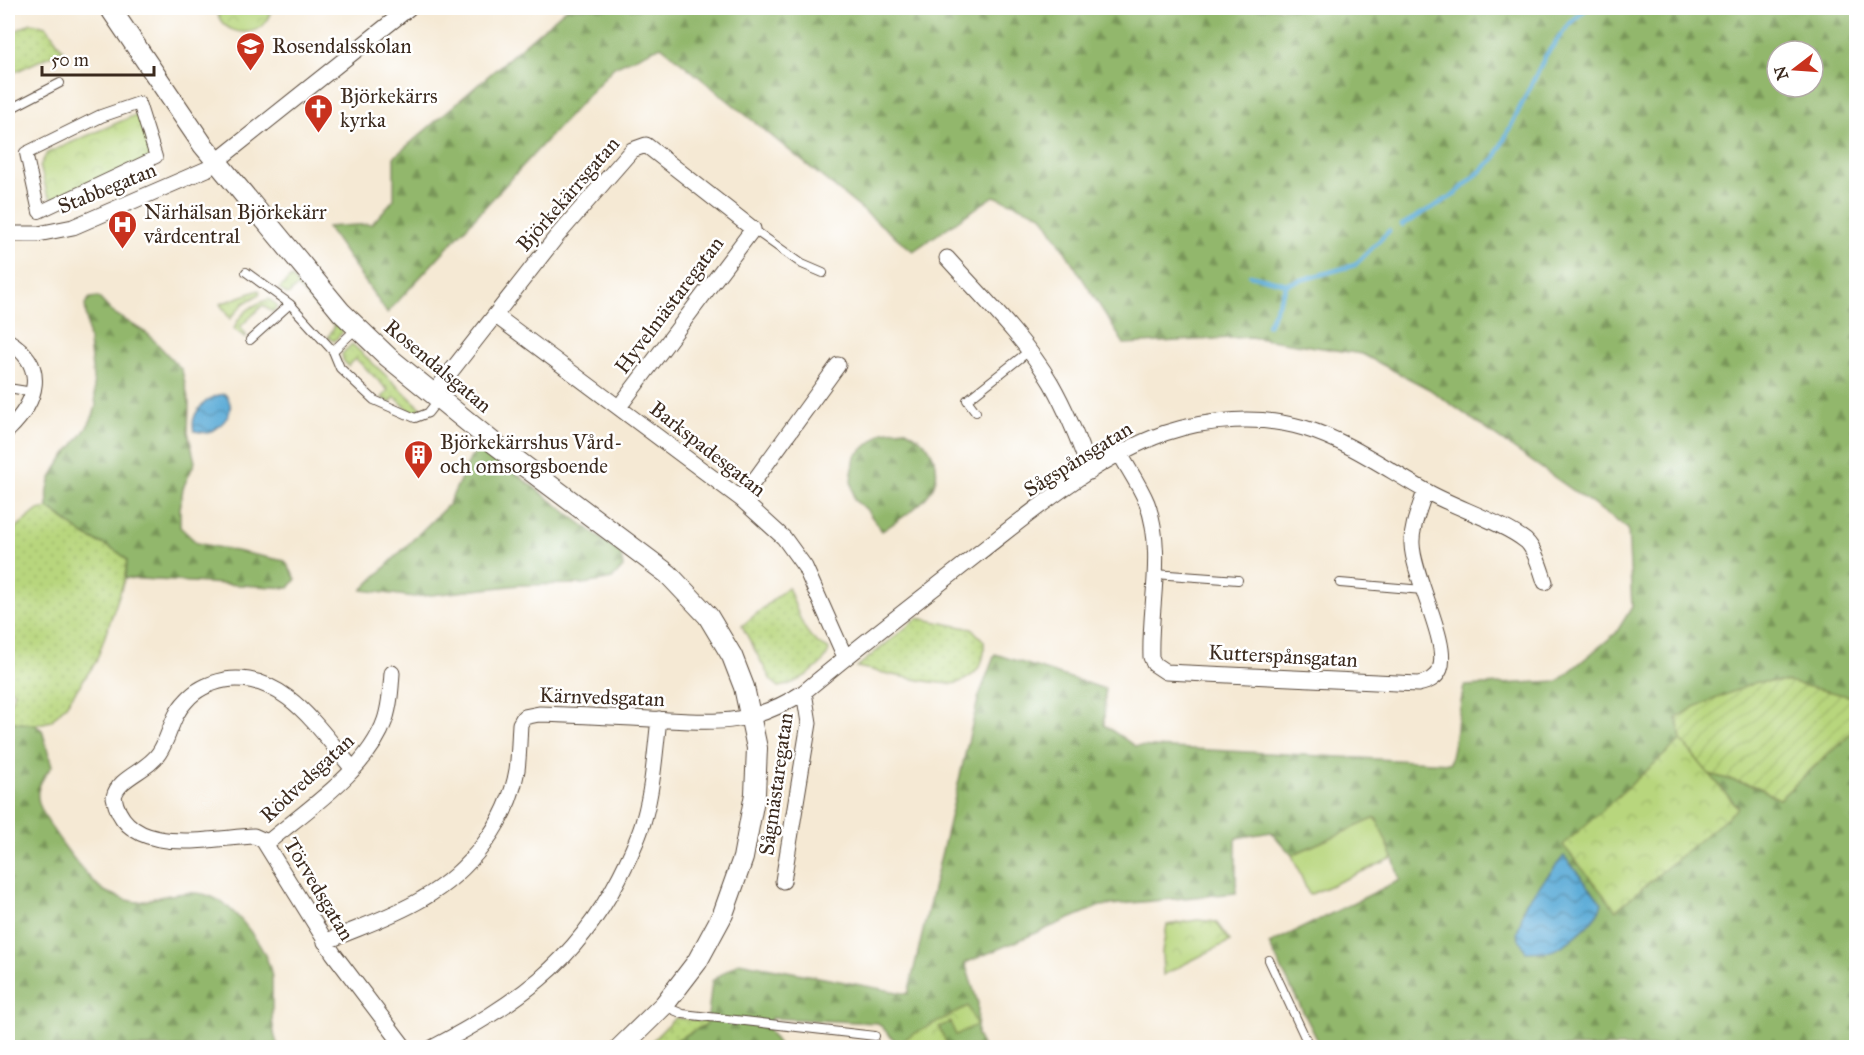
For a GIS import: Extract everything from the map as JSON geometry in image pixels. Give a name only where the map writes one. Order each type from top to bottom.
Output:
[{"type":"street","name":"Rosendalsgatan","points":[[110,8],[193,130],[306,273],[357,328],[524,466],[668,574],[708,616],[727,646],[741,678],[752,717],[757,748],[757,773],[748,835],[738,875],[710,940],[686,979],[664,1005],[620,1047]]},
{"type":"street","name":"Stabbegatan","points":[[8,234],[38,234],[73,226],[218,162],[393,13],[409,8]]},
{"type":"street","points":[[139,103],[156,157],[39,212],[26,153],[101,116],[139,103]]},
{"type":"street","name":"Björkekärrsgatan","points":[[437,396],[557,236],[632,150],[639,146],[651,147],[753,230]]},
{"type":"street","name":"Hyvelmästaregatan","points":[[619,407],[753,230]]},
{"type":"street","points":[[947,258],[1029,351],[1062,402],[1090,472]]},
{"type":"street","name":"Barkspadesgatan","points":[[496,315],[741,499],[784,538],[805,567],[845,657]]},
{"type":"street","points":[[8,341],[25,353],[30,362],[33,392],[28,409],[8,430]]},
{"type":"street","points":[[741,499],[838,365]]},
{"type":"street","name":"Sågspånsgatan","points":[[752,717],[776,710],[804,692],[845,657],[1021,521],[1090,472],[1120,454],[1159,436],[1190,427],[1226,422],[1269,422],[1303,427],[1329,436],[1374,458],[1425,491],[1527,542],[1545,582]]},
{"type":"street","name":"Kutterspånsgatan","points":[[1120,454],[1140,489],[1151,517],[1155,574],[1151,657],[1154,664],[1166,672],[1418,684],[1427,681],[1439,672],[1442,657],[1411,542],[1425,491]]},
{"type":"street","name":"Rödvedsgatan","points":[[267,843],[353,769],[367,754],[385,720],[392,673]]},
{"type":"street","name":"Törvedsgatan","points":[[353,769],[300,708],[268,683],[257,680],[230,680],[206,686],[194,693],[178,711],[153,762],[116,790],[116,802],[134,830],[154,840],[254,836],[267,843],[326,942],[405,1047]]},
{"type":"street","name":"Sågmästaregatan","points":[[783,881],[809,723],[804,692]]},
{"type":"street","name":"Kärnvedsgatan","points":[[326,942],[421,900],[440,889],[472,859],[487,840],[511,793],[517,770],[520,724],[524,717],[539,714],[705,723],[752,717]]},
{"type":"street","points":[[432,1047],[498,1012],[522,995],[573,947],[603,907],[627,862],[644,822],[659,719]]},
{"type":"lane","points":[[8,110],[60,83]]},
{"type":"lane","name":"Björkekärrsgatan","points":[[753,230],[802,264],[823,273]]},
{"type":"lane","points":[[246,272],[290,303],[333,351],[340,368],[374,400],[407,416],[421,417],[437,396]]},
{"type":"lane","points":[[250,340],[290,303]]},
{"type":"lane","points":[[333,351],[357,328]]},
{"type":"lane","points":[[976,412],[968,400],[1029,351]]},
{"type":"lane","points":[[8,388],[33,392]]},
{"type":"lane","points":[[1155,574],[1238,580]]},
{"type":"lane","points":[[1340,583],[1423,590]]},
{"type":"lane","points":[[1269,960],[1310,1047]]},
{"type":"lane","points":[[664,1005],[683,1014],[875,1036]]},
{"type":"green space","points":[[217,8],[274,8],[263,25],[254,30],[240,32],[221,22]]},
{"type":"green space","points":[[567,8],[1856,8],[1856,698],[1788,683],[1758,682],[1677,718],[1681,740],[1564,845],[1617,909],[1738,807],[1709,774],[1758,787],[1779,799],[1856,729],[1856,1047],[1321,1047],[1269,944],[1400,880],[1376,818],[1292,855],[1271,832],[1236,838],[1236,893],[1100,906],[965,963],[978,1003],[977,1035],[983,1047],[901,1047],[878,1023],[771,1018],[769,1031],[781,1047],[663,1047],[707,1024],[712,981],[739,962],[908,994],[979,696],[995,654],[1105,689],[1104,725],[1135,746],[1450,763],[1464,686],[1558,681],[1616,633],[1632,607],[1628,529],[1429,389],[1362,354],[1250,337],[1124,344],[1042,215],[994,196],[913,251],[661,46],[614,67],[387,313],[327,227],[372,224],[394,199],[394,157]]},
{"type":"green space","points":[[31,23],[46,26],[63,50],[8,75],[8,35]]},
{"type":"green space","points":[[140,113],[153,157],[54,201],[47,193],[40,166],[47,153]]},
{"type":"green space","points":[[291,277],[342,330],[334,341],[328,337],[335,326],[297,287],[288,295],[279,289]]},
{"type":"green space","points":[[259,290],[260,294],[244,303],[230,319],[220,304]]},
{"type":"green space","points":[[98,297],[112,312],[148,334],[182,370],[189,403],[188,432],[195,462],[183,488],[180,527],[197,543],[285,561],[296,579],[289,588],[125,578],[127,560],[123,556],[86,536],[48,508],[51,478],[86,428],[96,406],[85,304],[90,298]]},
{"type":"green space","points":[[269,299],[277,305],[277,308],[272,312],[263,305],[240,327],[246,338],[234,329],[248,310]]},
{"type":"green space","points":[[352,344],[421,408],[419,413],[413,414],[395,397],[390,403],[382,398],[388,390],[356,359],[348,366],[342,354]]},
{"type":"green space","points":[[904,429],[927,446],[933,456],[937,474],[929,494],[921,503],[882,531],[866,509],[854,500],[851,480],[855,456],[883,432]]},
{"type":"green space","points":[[480,451],[489,453],[621,554],[623,567],[612,579],[584,584],[519,585],[414,597],[362,590],[448,505],[471,457]]},
{"type":"green space","points":[[48,508],[86,536],[123,556],[127,560],[125,578],[96,662],[66,705],[51,721],[35,725],[14,722],[8,725],[8,707],[15,692],[8,689],[8,534],[38,510]]},
{"type":"green space","points":[[788,587],[798,615],[807,631],[820,644],[829,649],[822,662],[809,674],[793,683],[779,687],[771,680],[742,626]]},
{"type":"green space","points":[[918,618],[972,629],[984,641],[984,655],[975,672],[964,680],[949,684],[857,667]]},
{"type":"green space","points":[[1757,682],[1788,682],[1856,698],[1856,729],[1779,799],[1758,787],[1709,774],[1681,740],[1677,718],[1695,707]]},
{"type":"green space","points":[[13,722],[35,725],[42,730],[52,766],[38,789],[41,808],[65,847],[103,890],[120,898],[138,902],[184,893],[211,896],[228,907],[242,922],[256,940],[271,970],[272,1022],[278,1047],[8,1047],[8,725]]},
{"type":"green space","points":[[1681,740],[1738,808],[1616,910],[1563,845]]},
{"type":"green space","points":[[1376,818],[1393,858],[1309,895],[1292,855]]},
{"type":"green space","points":[[1197,920],[1216,922],[1230,941],[1163,975],[1162,952],[1167,925]]},
{"type":"green space","points":[[968,1006],[976,1025],[956,1035],[950,1022],[939,1027],[948,1047],[903,1047],[906,1038]]},
{"type":"green space","points":[[675,1018],[745,1025],[672,1047],[645,1048]]},
{"type":"water","points":[[225,394],[229,400],[230,412],[224,422],[208,433],[194,431],[194,418],[201,406],[212,398]]},
{"type":"water","points":[[1564,856],[1602,903],[1600,909],[1589,924],[1565,944],[1551,951],[1526,952],[1517,934],[1526,902]]},
{"type":"waterway","points":[[1402,225],[1454,195],[1495,158],[1546,55],[1569,24],[1587,8]]},
{"type":"waterway","points":[[1250,275],[1287,284],[1355,265],[1389,231]]},
{"type":"waterway","points":[[1268,325],[1287,284]]},
{"type":"place","name":"Rosendalsskolan","points":[[251,72]]},
{"type":"place","name":"Björkekärrs kyrka","points":[[319,134]]},
{"type":"place","name":"Närhälsan Björkekärr vårdcentral","points":[[123,250]]},
{"type":"place","name":"Björkekärrshus Vård- och omsorgsboende","points":[[419,480]]}]
